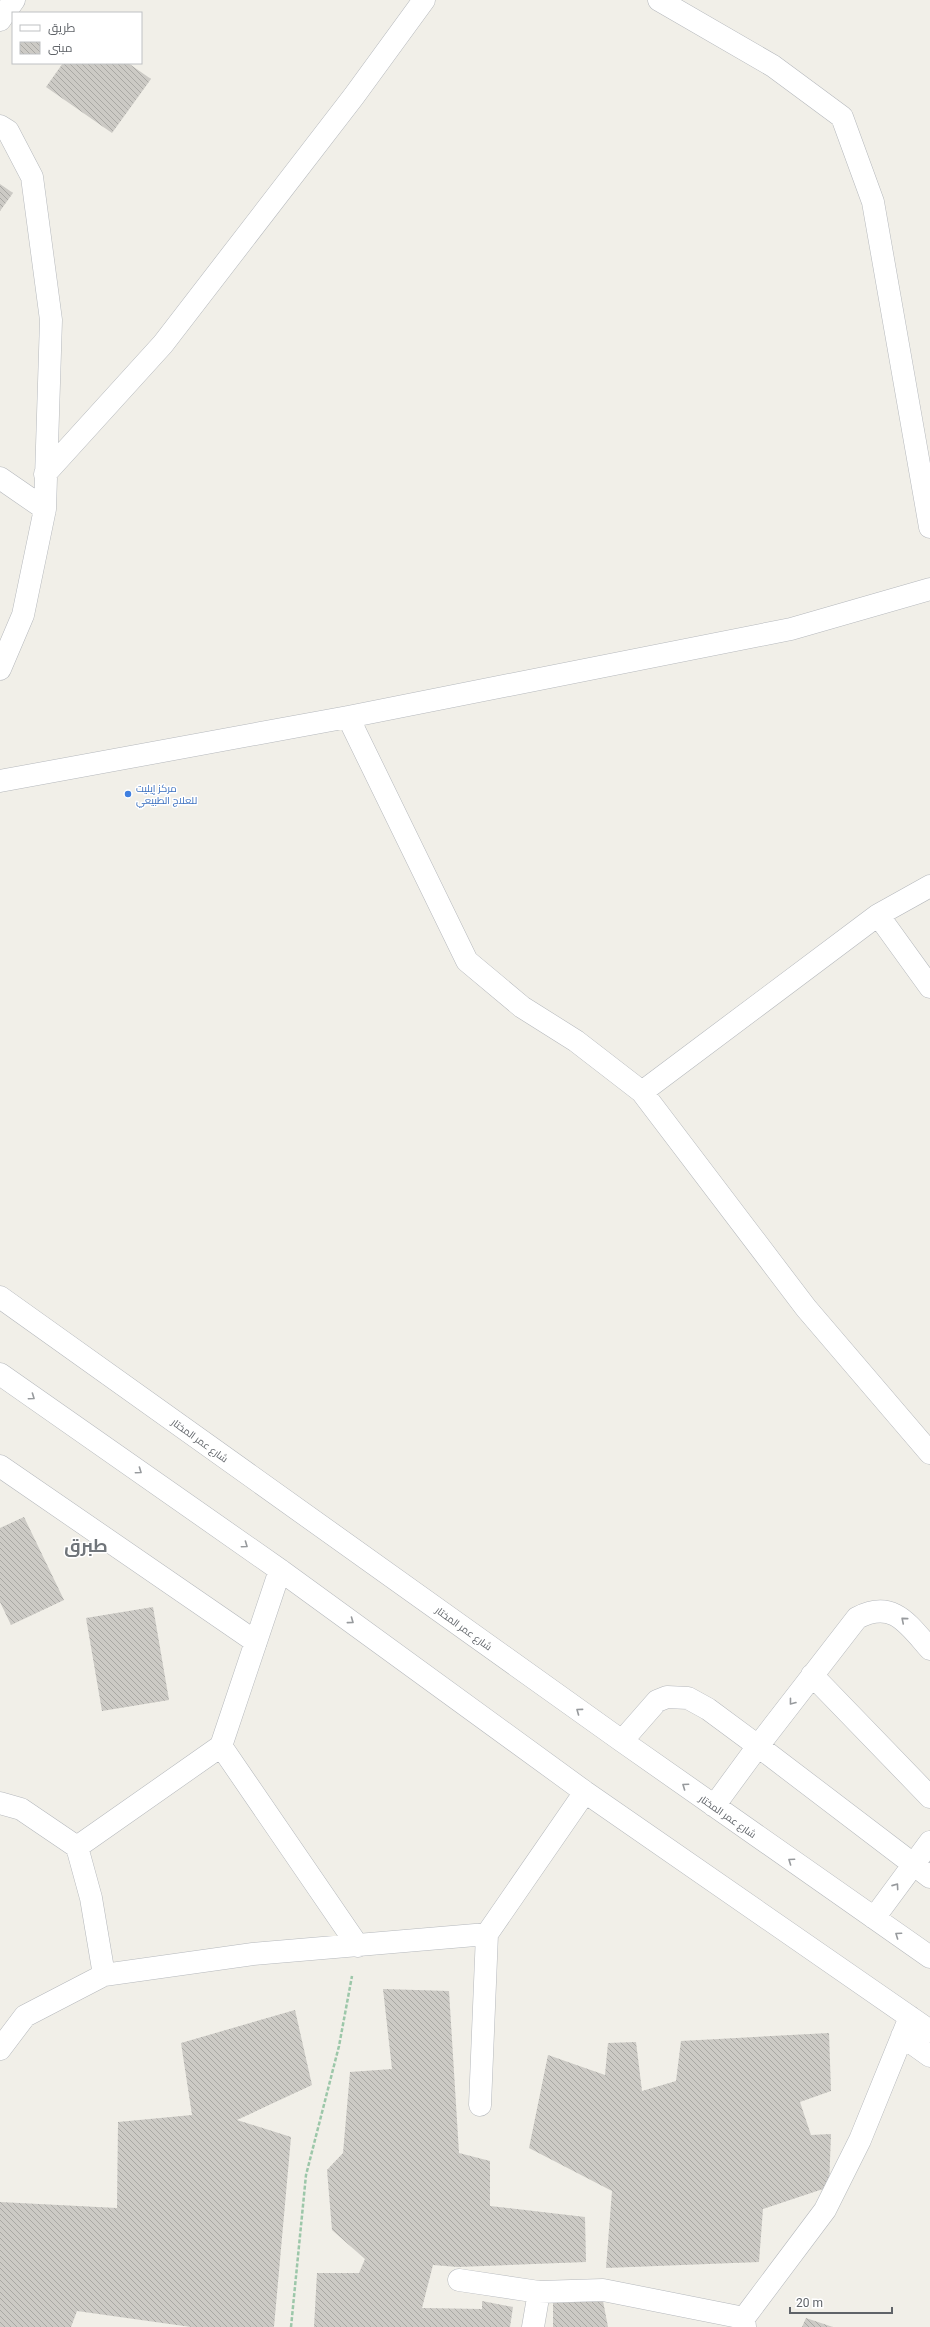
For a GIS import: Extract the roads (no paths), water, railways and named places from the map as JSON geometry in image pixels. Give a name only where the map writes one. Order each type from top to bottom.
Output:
[{"type":"street","points":[[0,20],[14,0]]},
{"type":"street","points":[[45,474],[163,344],[354,96],[424,0]]},
{"type":"street","points":[[659,0],[773,66],[842,117],[873,202],[930,527]]},
{"type":"street","points":[[0,126],[8,131],[32,177],[51,320],[45,509],[23,615],[0,669]]},
{"type":"street","points":[[0,478],[45,509]]},
{"type":"street","points":[[0,781],[348,717],[790,629],[930,589]]},
{"type":"street","points":[[348,717],[467,961],[522,1007],[576,1041],[642,1092],[806,1308],[930,1454]]},
{"type":"street","points":[[642,1092],[878,915],[930,886]]},
{"type":"street","points":[[878,915],[930,987]]},
{"type":"street","name":"شارع عمر المختار","points":[[0,1296],[622,1741],[930,1957]]},
{"type":"street","points":[[0,1374],[280,1570],[906,2027],[930,2056]]},
{"type":"street","points":[[0,1466],[256,1642]]},
{"type":"street","points":[[77,1847],[221,1746],[280,1570]]},
{"type":"street","points":[[714,1806],[758,1746],[857,1618],[868,1612],[882,1610],[894,1613],[906,1620],[930,1649]]},
{"type":"street","points":[[812,1676],[930,1796]]},
{"type":"street","points":[[622,1741],[657,1701],[667,1697],[678,1696],[697,1702],[758,1746],[930,1877]]},
{"type":"street","points":[[221,1746],[358,1946]]},
{"type":"street","points":[[480,2106],[487,1934],[585,1792]]},
{"type":"street","points":[[0,1802],[21,1810],[77,1847],[91,1898],[104,1976]]},
{"type":"street","points":[[874,1918],[913,1863],[930,1842]]},
{"type":"street","points":[[0,2049],[25,2016],[104,1976],[253,1954],[487,1934]]},
{"type":"street","points":[[906,2027],[930,2031]]},
{"type":"street","points":[[459,2280],[539,2292],[603,2290],[745,2322],[825,2210],[860,2140],[906,2027]]},
{"type":"street","points":[[533,2327],[539,2292]]},
{"type":"place","name":"مركز إيليت للعلاج الطبيعي","points":[[128,794]]},
{"type":"district","name":"طبرق","points":[[86,1546]]}]
